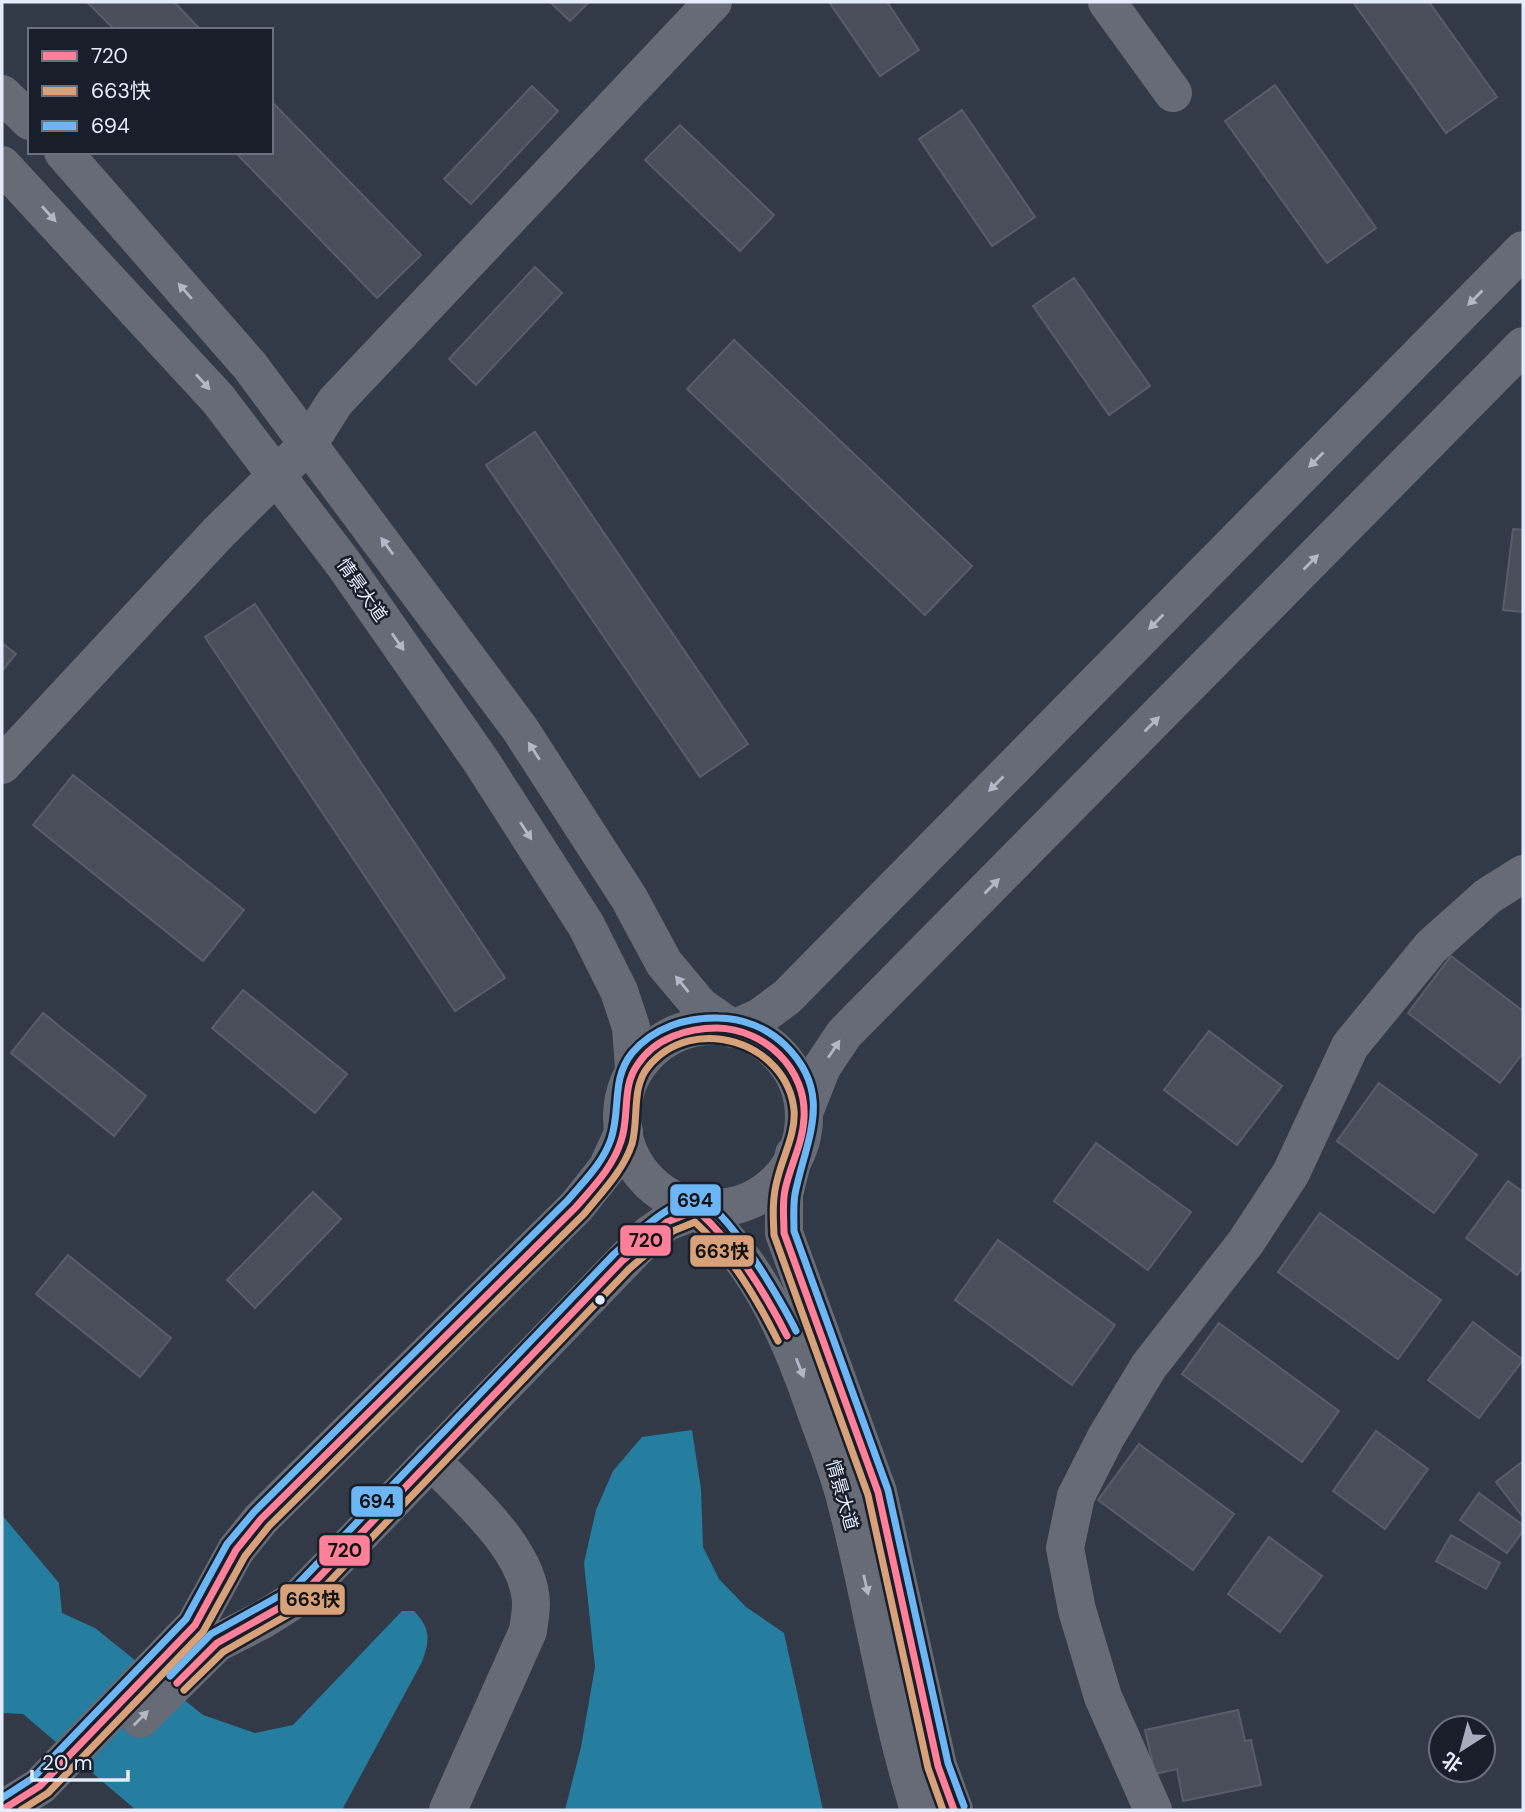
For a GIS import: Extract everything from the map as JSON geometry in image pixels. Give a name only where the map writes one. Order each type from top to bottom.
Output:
[{"type":"street","points":[[1107,2],[1173,93]]},
{"type":"street","points":[[2,765],[218,533],[309,443],[335,402],[696,7]]},
{"type":"street","points":[[2,94],[28,119]]},
{"type":"street","points":[[65,154],[250,366],[309,443],[520,729],[629,898],[664,963],[700,1006],[733,1029]]},
{"type":"street","name":"情景大道","points":[[2,165],[218,399],[343,563],[481,761],[586,925],[619,991],[631,1027],[634,1069]]},
{"type":"street","points":[[733,1029],[760,1017],[787,997],[1523,250]]},
{"type":"street","points":[[168,1672],[302,1595],[650,1234],[667,1222],[697,1210],[732,1208],[749,1203],[778,1178],[794,1154],[804,1110],[822,1067],[844,1034],[1523,346]]},
{"type":"street","points":[[1153,1810],[1103,1697],[1077,1610],[1065,1548],[1076,1496],[1105,1437],[1149,1366],[1246,1242],[1291,1172],[1350,1046],[1431,947],[1488,895],[1519,876]]},
{"type":"street","points":[[2,1810],[40,1786],[61,1787],[168,1672],[236,1550],[261,1519],[548,1236],[607,1168],[624,1131],[627,1090],[634,1069],[644,1055],[673,1036],[693,1029],[733,1029],[754,1035],[779,1053],[798,1082],[804,1110]]},
{"type":"street","points":[[624,1131],[641,1171],[655,1187],[675,1201],[697,1210]]},
{"type":"street","name":"情景大道","points":[[794,1154],[784,1194],[784,1233],[877,1492],[938,1766],[954,1810]]},
{"type":"street","name":"情景大道","points":[[697,1210],[715,1225],[757,1282],[786,1333],[806,1384],[847,1502],[919,1810]]},
{"type":"street","points":[[431,1460],[496,1528],[521,1566],[531,1602],[528,1631],[449,1810]]},
{"type":"water","points":[[692,1430],[701,1489],[703,1547],[719,1579],[746,1607],[784,1633],[823,1810],[565,1810],[581,1747],[595,1667],[584,1563],[596,1510],[613,1471],[642,1437]]},
{"type":"water","points":[[2,1515],[59,1583],[62,1613],[95,1628],[203,1715],[255,1733],[293,1725],[402,1611],[414,1611],[424,1623],[427,1635],[427,1647],[422,1662],[342,1810],[136,1810],[23,1714],[2,1713]]},
{"type":"building","points":[[87,2],[174,2],[199,28],[113,28]]},
{"type":"building","points":[[550,2],[589,2],[570,21]]},
{"type":"building","points":[[829,2],[887,2],[919,50],[880,76]]},
{"type":"building","points":[[1353,2],[1429,2],[1497,97],[1446,133]]},
{"type":"building","points":[[1275,85],[1376,228],[1327,263],[1225,121]]},
{"type":"building","points":[[532,86],[558,111],[471,204],[444,179]]},
{"type":"building","points":[[273,103],[421,255],[377,298],[237,154],[273,154]]},
{"type":"building","points":[[962,110],[1035,217],[992,246],[919,139]]},
{"type":"building","points":[[680,125],[774,215],[740,251],[645,160]]},
{"type":"building","points":[[535,267],[562,293],[476,385],[449,359]]},
{"type":"building","points":[[1074,278],[1150,386],[1109,415],[1033,306]]},
{"type":"building","points":[[734,340],[972,566],[925,615],[687,389]]},
{"type":"building","points":[[535,432],[748,744],[700,777],[486,465]]},
{"type":"building","points":[[1513,529],[1523,530],[1523,612],[1503,610]]},
{"type":"building","points":[[255,604],[505,978],[455,1011],[205,637]]},
{"type":"building","points":[[2,643],[16,654],[2,671]]},
{"type":"building","points":[[73,775],[244,910],[203,961],[33,825]]},
{"type":"building","points":[[1451,956],[1523,1011],[1523,1053],[1500,1083],[1408,1013]]},
{"type":"building","points":[[243,990],[347,1074],[315,1113],[212,1028]]},
{"type":"building","points":[[43,1013],[146,1096],[114,1136],[11,1053]]},
{"type":"building","points":[[1209,1031],[1282,1086],[1237,1145],[1164,1090]]},
{"type":"building","points":[[1379,1083],[1477,1155],[1434,1213],[1337,1141]]},
{"type":"building","points":[[1096,1143],[1191,1212],[1148,1270],[1054,1201]]},
{"type":"building","points":[[1508,1181],[1523,1192],[1523,1267],[1517,1275],[1466,1238]]},
{"type":"building","points":[[313,1192],[341,1219],[255,1308],[227,1280]]},
{"type":"building","points":[[1320,1213],[1441,1300],[1398,1359],[1278,1272]]},
{"type":"building","points":[[998,1240],[1115,1325],[1072,1385],[955,1300]]},
{"type":"building","points":[[68,1255],[171,1338],[140,1377],[36,1294]]},
{"type":"building","points":[[1473,1322],[1523,1360],[1479,1418],[1428,1380]]},
{"type":"building","points":[[1219,1323],[1339,1411],[1302,1462],[1182,1374]]},
{"type":"building","points":[[1376,1431],[1428,1469],[1385,1529],[1333,1491]]},
{"type":"building","points":[[1139,1444],[1234,1514],[1193,1570],[1098,1500]]},
{"type":"building","points":[[1522,1462],[1523,1464],[1523,1517],[1496,1482]]},
{"type":"building","points":[[1479,1493],[1523,1525],[1523,1531],[1507,1553],[1460,1520]]},
{"type":"building","points":[[1451,1535],[1500,1563],[1486,1589],[1436,1561]]},
{"type":"building","points":[[1269,1537],[1322,1576],[1280,1632],[1228,1594]]},
{"type":"building","points":[[1238,1710],[1245,1741],[1251,1740],[1261,1785],[1183,1801],[1177,1769],[1155,1774],[1145,1730]]},
{"type":"transit line","name":"694","points":[[2,1798],[33,1778],[186,1619],[227,1544],[254,1512],[587,1179],[611,1139],[621,1073],[625,1063],[640,1044],[660,1031],[682,1022],[727,1018],[754,1025],[785,1045],[800,1063],[809,1081],[813,1117],[795,1194],[794,1231],[888,1490],[948,1763],[964,1806]]},
{"type":"transit line","name":"720","points":[[2,1810],[40,1786],[195,1625],[236,1550],[261,1519],[589,1192],[608,1168],[617,1150],[624,1131],[629,1082],[645,1055],[653,1047],[673,1036],[717,1028],[735,1030],[766,1044],[780,1055],[798,1083],[804,1118],[785,1190],[784,1233],[878,1492],[938,1766],[954,1810]]},
{"type":"transit line","name":"663快","points":[[21,1810],[48,1793],[203,1632],[245,1556],[269,1526],[584,1214],[611,1181],[628,1154],[634,1134],[639,1084],[648,1067],[667,1050],[689,1041],[712,1039],[735,1042],[757,1052],[775,1067],[788,1086],[794,1119],[775,1192],[774,1235],[868,1495],[928,1768],[943,1810]]},
{"type":"transit line","name":"694","points":[[170,1676],[211,1634],[295,1587],[614,1254],[666,1211],[688,1201],[698,1200],[710,1206],[753,1258],[796,1331]]},
{"type":"transit line","name":"720","points":[[177,1683],[217,1643],[302,1595],[622,1261],[667,1222],[697,1210],[724,1238],[748,1269],[787,1336]]},
{"type":"transit line","name":"663快","points":[[184,1690],[223,1652],[310,1602],[629,1269],[673,1231],[695,1222],[708,1235],[742,1277],[778,1341]]}]
